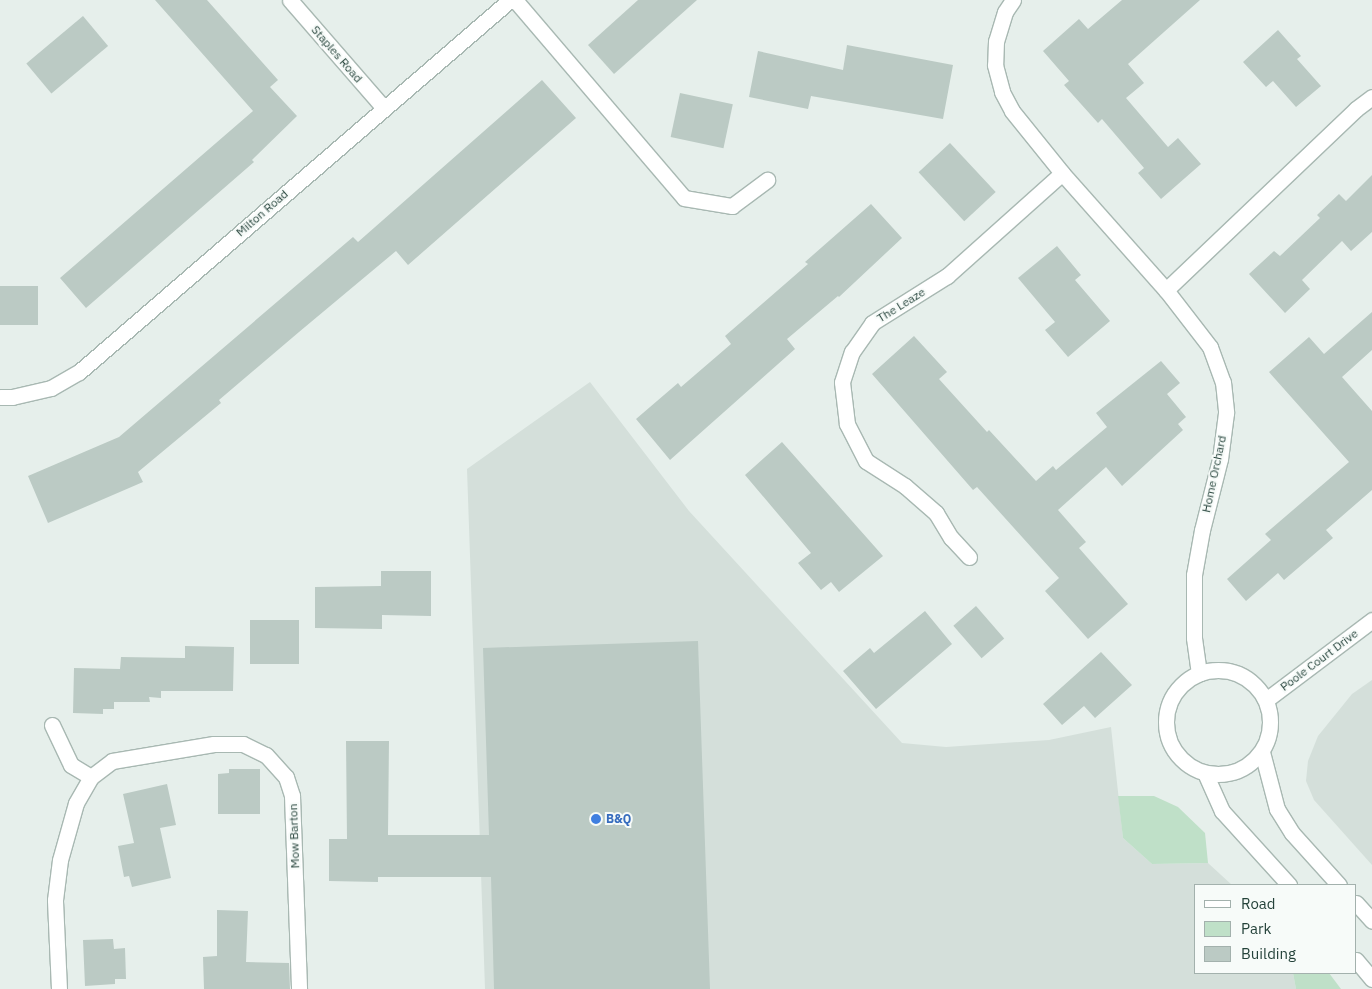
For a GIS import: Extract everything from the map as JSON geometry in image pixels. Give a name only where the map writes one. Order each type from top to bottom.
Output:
[{"type":"street","name":"Staples Road","points":[[290,0],[384,108]]},
{"type":"street","name":"Milton Road","points":[[0,397],[12,397],[51,388],[79,372],[510,0]]},
{"type":"street","points":[[515,0],[684,198],[732,206],[766,180]]},
{"type":"street","name":"Home Orchard","points":[[1013,0],[1005,12],[996,41],[995,65],[1002,92],[1012,112],[1062,173],[1166,290],[1210,347],[1223,382],[1226,413],[1220,458],[1202,530],[1194,575],[1194,638],[1199,674]]},
{"type":"street","points":[[1166,290],[1356,109],[1372,97]]},
{"type":"street","name":"The Leaze","points":[[970,557],[951,538],[936,513],[905,486],[866,461],[847,424],[842,382],[852,352],[872,323],[946,276],[1062,173]]},
{"type":"street","name":"Poole Court Drive","points":[[1266,700],[1372,620]]},
{"type":"street","points":[[1218,670],[1238,674],[1254,685],[1266,700],[1270,718],[1269,735],[1262,752],[1246,767],[1226,774],[1205,773],[1188,765],[1175,752],[1168,734],[1166,716],[1172,698],[1183,684],[1199,674],[1218,670]]},
{"type":"street","points":[[52,725],[71,765],[91,777]]},
{"type":"street","name":"Mow Barton","points":[[59,989],[55,900],[60,860],[76,803],[91,777],[112,761],[214,744],[243,744],[266,755],[286,777],[292,796],[299,989]]},
{"type":"street","points":[[1262,752],[1277,809],[1292,833],[1339,884]]},
{"type":"street","points":[[1205,773],[1222,811],[1288,884]]},
{"type":"street","points":[[1357,904],[1372,921]]},
{"type":"street","points":[[1357,961],[1372,979]]},
{"type":"shaded area","points":[[590,382],[689,511],[902,743],[946,747],[1049,740],[1111,727],[1123,838],[1152,864],[1208,863],[1231,884],[1194,884],[1194,974],[1293,974],[1296,989],[485,989],[467,469]]},
{"type":"shaded area","points":[[1372,680],[1372,865],[1314,800],[1306,781],[1308,761],[1318,736],[1352,694]]},
{"type":"green space","points":[[1118,796],[1154,796],[1178,807],[1205,833],[1208,863],[1152,864],[1123,838]]},
{"type":"green space","points":[[1293,974],[1330,974],[1341,989],[1296,989]]},
{"type":"building","points":[[155,0],[207,0],[278,80],[270,87],[297,116],[252,160],[254,162],[86,308],[60,278],[253,111]]},
{"type":"building","points":[[638,0],[697,0],[614,74],[588,45]]},
{"type":"building","points":[[1122,0],[1200,0],[1128,64],[1144,83],[1126,98],[1168,147],[1178,138],[1201,164],[1161,199],[1138,173],[1144,168],[1102,119],[1098,123],[1064,85],[1069,81],[1043,51],[1079,19],[1088,29]]},
{"type":"building","points":[[83,16],[108,46],[51,93],[26,64]]},
{"type":"building","points":[[1278,30],[1301,56],[1297,59],[1321,86],[1296,107],[1273,81],[1266,87],[1243,62]]},
{"type":"building","points":[[847,45],[953,65],[943,119],[811,96],[808,109],[749,97],[758,51],[843,70]]},
{"type":"building","points":[[542,80],[576,118],[408,265],[396,251],[299,332],[219,400],[221,403],[138,472],[143,482],[48,523],[28,476],[119,437],[353,237],[358,242]]},
{"type":"building","points":[[680,93],[733,104],[723,148],[671,137]]},
{"type":"building","points":[[950,143],[996,192],[964,221],[919,172]]},
{"type":"building","points":[[1372,175],[1372,232],[1351,251],[1342,241],[1302,280],[1310,289],[1285,313],[1249,274],[1274,251],[1280,256],[1320,218],[1317,215],[1339,194],[1346,201]]},
{"type":"building","points":[[871,204],[902,238],[839,297],[787,339],[795,349],[670,460],[636,419],[678,383],[681,387],[731,344],[725,336],[808,264],[805,262]]},
{"type":"building","points":[[1057,246],[1081,275],[1075,280],[1110,321],[1068,357],[1045,330],[1055,322],[1018,278]]},
{"type":"building","points":[[0,286],[38,286],[38,325],[0,325]]},
{"type":"building","points":[[1372,312],[1372,350],[1342,377],[1372,411],[1372,490],[1326,530],[1333,538],[1284,580],[1278,573],[1246,601],[1227,579],[1271,540],[1265,534],[1349,462],[1269,372],[1309,337],[1324,354]]},
{"type":"building","points":[[914,336],[947,372],[939,379],[987,432],[989,430],[1036,481],[1053,466],[1056,470],[1107,427],[1096,413],[1161,361],[1180,383],[1167,394],[1186,417],[1178,424],[1183,430],[1122,486],[1106,467],[1058,510],[1086,542],[1079,548],[1128,604],[1088,639],[1045,591],[1059,578],[977,487],[973,490],[872,374]]},
{"type":"building","points":[[782,442],[883,556],[839,592],[831,582],[821,590],[798,563],[811,553],[745,475]]},
{"type":"building","points":[[381,571],[431,571],[431,616],[382,615],[382,629],[315,628],[315,587],[381,586]]},
{"type":"building","points":[[976,606],[1004,638],[982,658],[953,626]]},
{"type":"building","points":[[925,611],[952,644],[876,709],[843,671],[870,648],[874,653]]},
{"type":"building","points":[[250,620],[299,620],[299,664],[250,664]]},
{"type":"building","name":"B&Q","points":[[698,641],[710,989],[494,989],[491,877],[378,877],[378,882],[329,881],[329,839],[347,839],[346,741],[389,741],[388,835],[489,835],[483,648]]},
{"type":"building","points":[[185,646],[234,647],[233,691],[161,691],[161,698],[149,697],[150,702],[114,702],[114,709],[103,709],[103,714],[73,713],[74,668],[120,669],[121,657],[185,658]]},
{"type":"building","points":[[1101,652],[1132,685],[1095,718],[1084,706],[1062,725],[1043,704]]},
{"type":"building","points":[[229,769],[260,769],[260,814],[218,814],[218,774],[229,773]]},
{"type":"building","points":[[167,784],[176,825],[160,828],[171,878],[132,887],[129,876],[124,877],[118,846],[134,843],[123,794]]},
{"type":"building","points":[[217,910],[248,911],[246,962],[289,963],[290,989],[204,989],[203,957],[217,956]]},
{"type":"building","points":[[113,939],[114,949],[125,948],[126,979],[115,979],[115,984],[85,986],[83,940]]},
{"type":"place","name":"B&Q","points":[[596,819]]}]
